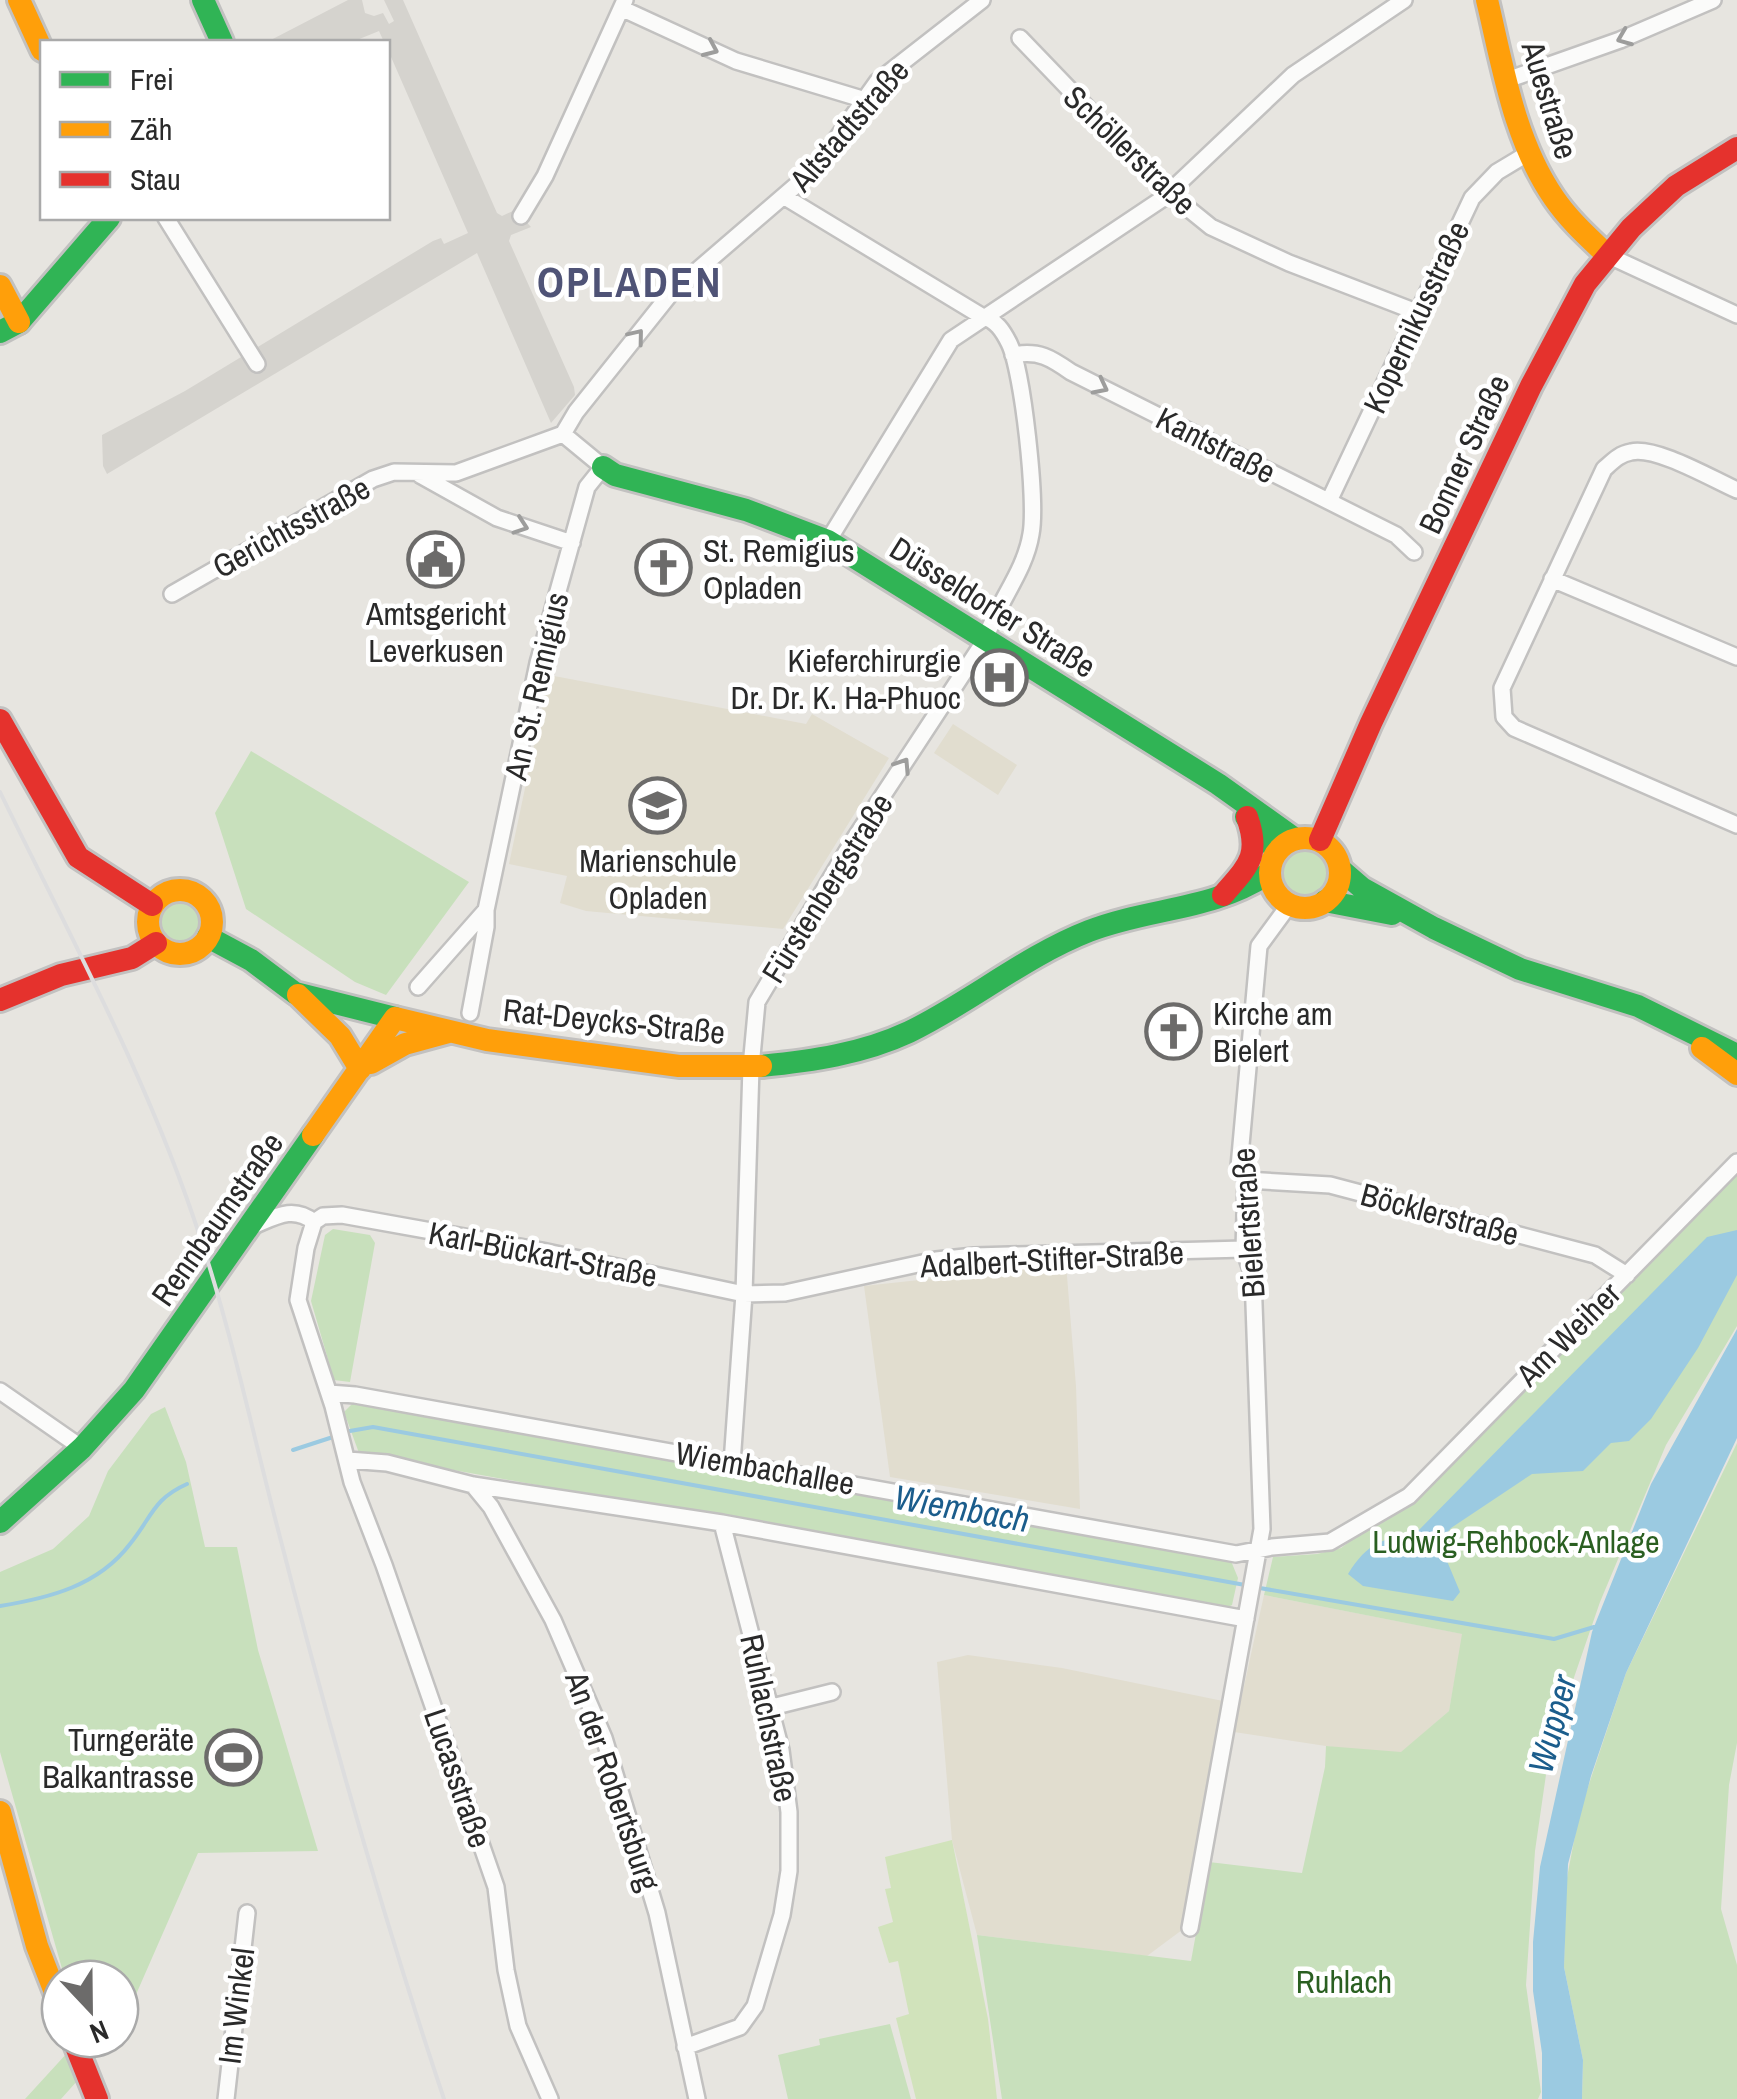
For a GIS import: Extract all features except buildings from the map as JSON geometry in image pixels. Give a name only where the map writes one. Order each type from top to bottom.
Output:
[{"type":"main road","points":[[19,0],[40,46]]},
{"type":"main road","points":[[203,0],[221,40]]},
{"type":"main road","name":"Auestraße","points":[[1487,0],[1527,154],[1548,194],[1566,217],[1607,256]]},
{"type":"main road","name":"Bonner Straße","points":[[1320,840],[1371,723],[1531,386],[1585,284],[1634,224],[1676,186],[1737,148]]},
{"type":"main road","points":[[10,327],[107,220]]},
{"type":"main road","points":[[0,286],[10,327]]},
{"type":"main road","name":"Düsseldorfer Straße","points":[[602,468],[615,475],[746,510],[828,541],[1218,784],[1280,854]]},
{"type":"main road","points":[[0,720],[78,857],[152,905]]},
{"type":"main road","name":"Düsseldorfer Straße","points":[[1218,784],[1280,854]]},
{"type":"main road","points":[[1219,899],[1254,856],[1256,839],[1247,817]]},
{"type":"main road","points":[[1320,840],[1336,856],[1340,881],[1326,901],[1314,907],[1283,901],[1280,854],[1320,840]]},
{"type":"main road","name":"Rat-Deycks-Straße","points":[[295,993],[488,1040],[659,1064],[751,1067],[821,1061],[868,1048],[939,1016],[1059,944],[1123,919],[1242,891],[1280,854]]},
{"type":"main road","points":[[1340,870],[1362,888],[1434,928],[1520,969],[1638,1006],[1737,1054]]},
{"type":"main road","points":[[186,890],[196,894],[209,908],[212,918],[208,937],[202,945],[184,953],[174,953],[156,943],[148,929],[152,905],[167,892],[186,890]]},
{"type":"main road","name":"Rat-Deycks-Straße","points":[[1154,913],[1203,912],[1283,901]]},
{"type":"main road","points":[[1326,901],[1386,912],[1434,928]]},
{"type":"main road","points":[[208,937],[251,960],[295,993],[340,1036],[360,1069],[405,1044],[454,1032]]},
{"type":"main road","points":[[0,1000],[61,975],[132,958],[156,943]]},
{"type":"main road","name":"Rennbaumstraße","points":[[0,1522],[82,1448],[166,1348],[395,1018]]},
{"type":"main road","points":[[1686,1031],[1708,1054],[1737,1074]]},
{"type":"main road","points":[[0,1812],[42,1959]]},
{"type":"main road","points":[[81,2059],[97,2099]]},
{"type":"street","name":"Altstadtstraße","points":[[563,434],[576,412],[672,293],[815,169],[862,99],[899,63],[982,0]]},
{"type":"street","points":[[828,541],[951,340],[1169,192],[1293,75],[1404,0]]},
{"type":"street","points":[[1507,80],[1620,40],[1713,0]]},
{"type":"street","points":[[520,216],[539,188],[624,4],[736,61],[862,99]]},
{"type":"street","name":"Schöllerstraße","points":[[1020,38],[1169,192],[1210,227],[1288,263],[1419,313]]},
{"type":"street","name":"Kopernikusstraße","points":[[1329,501],[1472,198],[1497,172],[1527,154]]},
{"type":"street","points":[[785,197],[982,317],[992,319],[1014,355]]},
{"type":"street","points":[[167,220],[257,364]]},
{"type":"street","points":[[1607,256],[1737,315]]},
{"type":"street","name":"Kantstraße","points":[[1014,355],[1046,354],[1071,372],[1396,535],[1414,552]]},
{"type":"street","name":"Fürstenbergstraße","points":[[732,1463],[757,1002],[853,840],[985,640],[992,618],[1018,572],[1032,531],[1026,427],[1014,355]]},
{"type":"street","name":"Düsseldorfer Straße","points":[[563,434],[602,468]]},
{"type":"street","name":"Gerichtsstraße","points":[[172,594],[373,479],[394,472],[456,473],[563,434]]},
{"type":"street","points":[[1737,490],[1649,452],[1631,452],[1616,458],[1604,470],[1502,688],[1504,716],[1514,728],[1737,825]]},
{"type":"street","points":[[472,468],[472,502]]},
{"type":"street","name":"An St. Remigius","points":[[470,1013],[486,910],[538,663],[587,487],[602,468]]},
{"type":"street","points":[[420,475],[497,518],[572,543]]},
{"type":"street","points":[[1552,579],[1737,657]]},
{"type":"street","name":"Bielertstraße","points":[[1260,1552],[1253,1276],[1244,1250],[1246,1180],[1239,1167],[1259,946],[1283,901]]},
{"type":"street","name":"An St. Remigius","points":[[418,987],[486,910]]},
{"type":"street","points":[[455,947],[462,961],[479,960]]},
{"type":"street","name":"Am Weiher","points":[[1397,1504],[1737,1162]]},
{"type":"street","name":"Böcklerstraße","points":[[1246,1180],[1330,1185],[1594,1255],[1627,1274]]},
{"type":"street","points":[[249,1228],[288,1212],[304,1214],[314,1222]]},
{"type":"street","name":"Karl-Bückart-Straße","points":[[314,1222],[323,1216],[342,1214],[744,1294]]},
{"type":"street","name":"Lucasstraße","points":[[314,1222],[298,1300],[352,1482],[496,1887],[506,1970],[518,2026],[550,2099]]},
{"type":"street","name":"Adalbert-Stifter-Straße","points":[[744,1294],[785,1293],[936,1260],[974,1256],[1244,1250]]},
{"type":"street","points":[[0,1391],[82,1448]]},
{"type":"street","name":"Wiembachallee","points":[[330,1400],[374,1398],[1236,1554],[1260,1552],[1272,1546],[1330,1542],[1397,1504]]},
{"type":"street","name":"Wiembachallee","points":[[346,1455],[473,1485],[722,1523],[1246,1619]]},
{"type":"street","name":"An der Robertsburg","points":[[473,1485],[491,1506],[553,1620],[604,1738],[657,1914],[697,2099]]},
{"type":"street","name":"Ruhlachstraße","points":[[685,2046],[740,2026],[755,2006],[782,1916],[789,1871],[789,1812],[772,1706],[722,1523]]},
{"type":"street","points":[[1190,1928],[1260,1552]]},
{"type":"street","points":[[772,1706],[832,1692]]},
{"type":"street","name":"Im Winkel","points":[[226,2099],[247,1912]]},
{"type":"shaded area","points":[[348,0],[362,0],[365,13],[383,13],[389,24],[394,21],[384,0],[403,0],[497,213],[502,216],[515,210],[531,227],[511,235],[509,241],[575,395],[551,423],[477,253],[107,474],[102,435],[185,391],[433,241],[441,238],[444,244],[468,233],[390,55],[390,40],[383,40],[379,31],[357,40],[271,40]]},
{"type":"shaded area","name":"Marienschule Opladen","points":[[549,675],[806,724],[812,714],[889,758],[783,929],[586,911],[560,903],[567,876],[509,864]]},
{"type":"shaded area","points":[[953,724],[1017,765],[998,795],[934,753]]},
{"type":"shaded area","points":[[1066,1264],[1076,1386],[1080,1509],[890,1477],[864,1286]]},
{"type":"shaded area","points":[[1264,1595],[1463,1634],[1449,1711],[1401,1753],[1352,1750],[1234,1732]]},
{"type":"shaded area","points":[[968,1655],[1062,1668],[1223,1701],[1186,1927],[1147,1956],[977,1935],[952,1840],[937,1662]]},
{"type":"green space","points":[[251,751],[469,882],[386,995],[355,982],[246,909],[215,813]]},
{"type":"green space","points":[[1304,847],[1321,855],[1329,872],[1321,889],[1304,897],[1287,889],[1279,872],[1287,855]]},
{"type":"green space","points":[[180,897],[197,904],[204,921],[197,938],[180,945],[163,938],[156,921],[163,904]]},
{"type":"green space","points":[[1737,1173],[1737,1326],[1666,1445],[1600,1602],[1550,1747],[1535,1851],[1526,1985],[1541,2092],[1538,2099],[1002,2099],[977,1935],[1191,1961],[1209,1862],[1302,1873],[1326,1746],[1401,1752],[1449,1711],[1462,1634],[1264,1595],[1273,1557],[1341,1548],[1408,1507]]},
{"type":"green space","points":[[333,1229],[370,1235],[375,1243],[350,1382],[334,1380],[311,1301],[325,1235]]},
{"type":"green space","points":[[368,1403],[1231,1561],[1238,1578],[1232,1605],[1224,1609],[359,1453],[344,1412],[352,1404]]},
{"type":"green space","points":[[165,1407],[186,1462],[205,1547],[237,1547],[258,1650],[318,1851],[198,1853],[140,1985],[140,1959],[59,1959],[0,1752],[0,1572],[53,1549],[89,1516],[108,1471],[151,1414]]},
{"type":"green space","points":[[1737,1443],[1737,1743],[1729,1785],[1721,1909],[1737,1965],[1737,2099],[1582,2099],[1583,2060],[1564,1967],[1566,1883],[1579,1814],[1626,1673]]},
{"type":"green space","points":[[952,1840],[988,2019],[997,2099],[916,2099],[896,2018],[909,2014],[898,1961],[889,1963],[878,1927],[893,1922],[885,1889],[891,1888],[885,1857]]},
{"type":"green space","points":[[890,2024],[911,2099],[788,2099],[778,2055],[820,2045],[819,2039]]},
{"type":"green space","points":[[62,2059],[70,2059],[78,2080],[61,2099],[25,2099]]},
{"type":"water","points":[[1737,1230],[1737,1275],[1698,1348],[1651,1419],[1629,1441],[1611,1443],[1583,1471],[1532,1474],[1451,1528],[1439,1542],[1460,1592],[1453,1601],[1363,1586],[1348,1574],[1376,1544],[1417,1532],[1707,1237]]},
{"type":"water","points":[[1737,1329],[1737,1438],[1626,1673],[1591,1776],[1568,1864],[1564,1967],[1583,2060],[1582,2099],[1542,2099],[1542,2053],[1533,1991],[1540,1867],[1592,1632],[1651,1484]]},
{"type":"waterway","name":"Wiembach","points":[[344,1432],[373,1427],[1245,1585]]},
{"type":"waterway","name":"Wiembach","points":[[293,1450],[336,1436]]},
{"type":"waterway","name":"Wiembach","points":[[0,1606],[54,1594],[88,1580],[130,1544],[160,1502],[187,1484]]},
{"type":"waterway","name":"Wiembach","points":[[1254,1587],[1554,1639],[1594,1627]]},
{"type":"railway","points":[[0,792],[134,1069],[201,1240],[334,1737],[444,2099]]},
{"type":"traffic: fast","points":[[203,0],[221,40]]},
{"type":"traffic: fast","points":[[0,332],[19,322],[107,220]]},
{"type":"traffic: fast","points":[[603,467],[615,475],[746,510],[828,541],[1218,784],[1295,839]]},
{"type":"traffic: fast","points":[[1246,817],[1277,851]]},
{"type":"traffic: fast","points":[[1340,869],[1362,888],[1520,969],[1638,1006],[1737,1055]]},
{"type":"traffic: fast","points":[[761,1066],[836,1055],[891,1040],[1065,941],[1112,923],[1226,895],[1269,873]]},
{"type":"traffic: fast","points":[[1325,901],[1392,914]]},
{"type":"traffic: fast","points":[[208,937],[251,960],[295,993],[395,1018]]},
{"type":"traffic: fast","points":[[0,1522],[82,1448],[134,1390],[313,1135]]},
{"type":"traffic: slow","points":[[19,0],[40,46]]},
{"type":"traffic: slow","points":[[1487,0],[1519,128],[1540,176],[1560,206],[1607,255]]},
{"type":"traffic: slow","points":[[0,286],[19,322]]},
{"type":"traffic: slow","points":[[1305,838],[1319,840],[1330,848],[1338,859],[1340,873],[1338,887],[1330,898],[1319,906],[1305,908],[1291,906],[1280,898],[1272,887],[1270,873],[1272,859],[1280,848],[1291,840],[1305,838]]},
{"type":"traffic: slow","points":[[180,890],[202,900],[212,922],[202,944],[180,954],[158,944],[148,922],[158,900],[180,890]]},
{"type":"traffic: slow","points":[[298,995],[340,1036],[360,1069]]},
{"type":"traffic: slow","points":[[313,1135],[395,1018],[487,1040],[679,1066],[761,1066]]},
{"type":"traffic: slow","points":[[371,1063],[405,1044],[449,1032]]},
{"type":"traffic: slow","points":[[1702,1048],[1737,1074]]},
{"type":"traffic: slow","points":[[0,1812],[42,1959]]},
{"type":"traffic: jam","points":[[1320,840],[1371,723],[1531,386],[1585,284],[1631,228],[1676,186],[1737,148]]},
{"type":"traffic: jam","points":[[0,720],[78,857],[152,905]]},
{"type":"traffic: jam","points":[[1223,895],[1250,860],[1253,842],[1247,817]]},
{"type":"traffic: jam","points":[[0,1000],[61,975],[132,958],[156,943]]},
{"type":"traffic: jam","points":[[81,2059],[97,2099]]},
{"type":"place","name":"Amtsgericht Leverkusen","points":[[436,559]]},
{"type":"place","name":"St. Remigius Opladen","points":[[664,568]]},
{"type":"place","name":"Kieferchirurgie Dr. Dr. K. Ha-Phuoc","points":[[1000,678]]},
{"type":"place","name":"Marienschule Opladen","points":[[658,806]]},
{"type":"place","name":"Kirche am Bielert","points":[[1174,1031]]},
{"type":"place","name":"Turngeräte Balkantrasse","points":[[233,1757]]},
{"type":"district","name":"OPLADEN","points":[[630,282]]},
{"type":"park label","name":"Ludwig-Rehbock-Anlage","points":[[1516,1541]]},
{"type":"park label","name":"Ruhlach","points":[[1344,1981]]},
{"type":"water label","name":"Wupper","points":[[1552,1724]]}]
